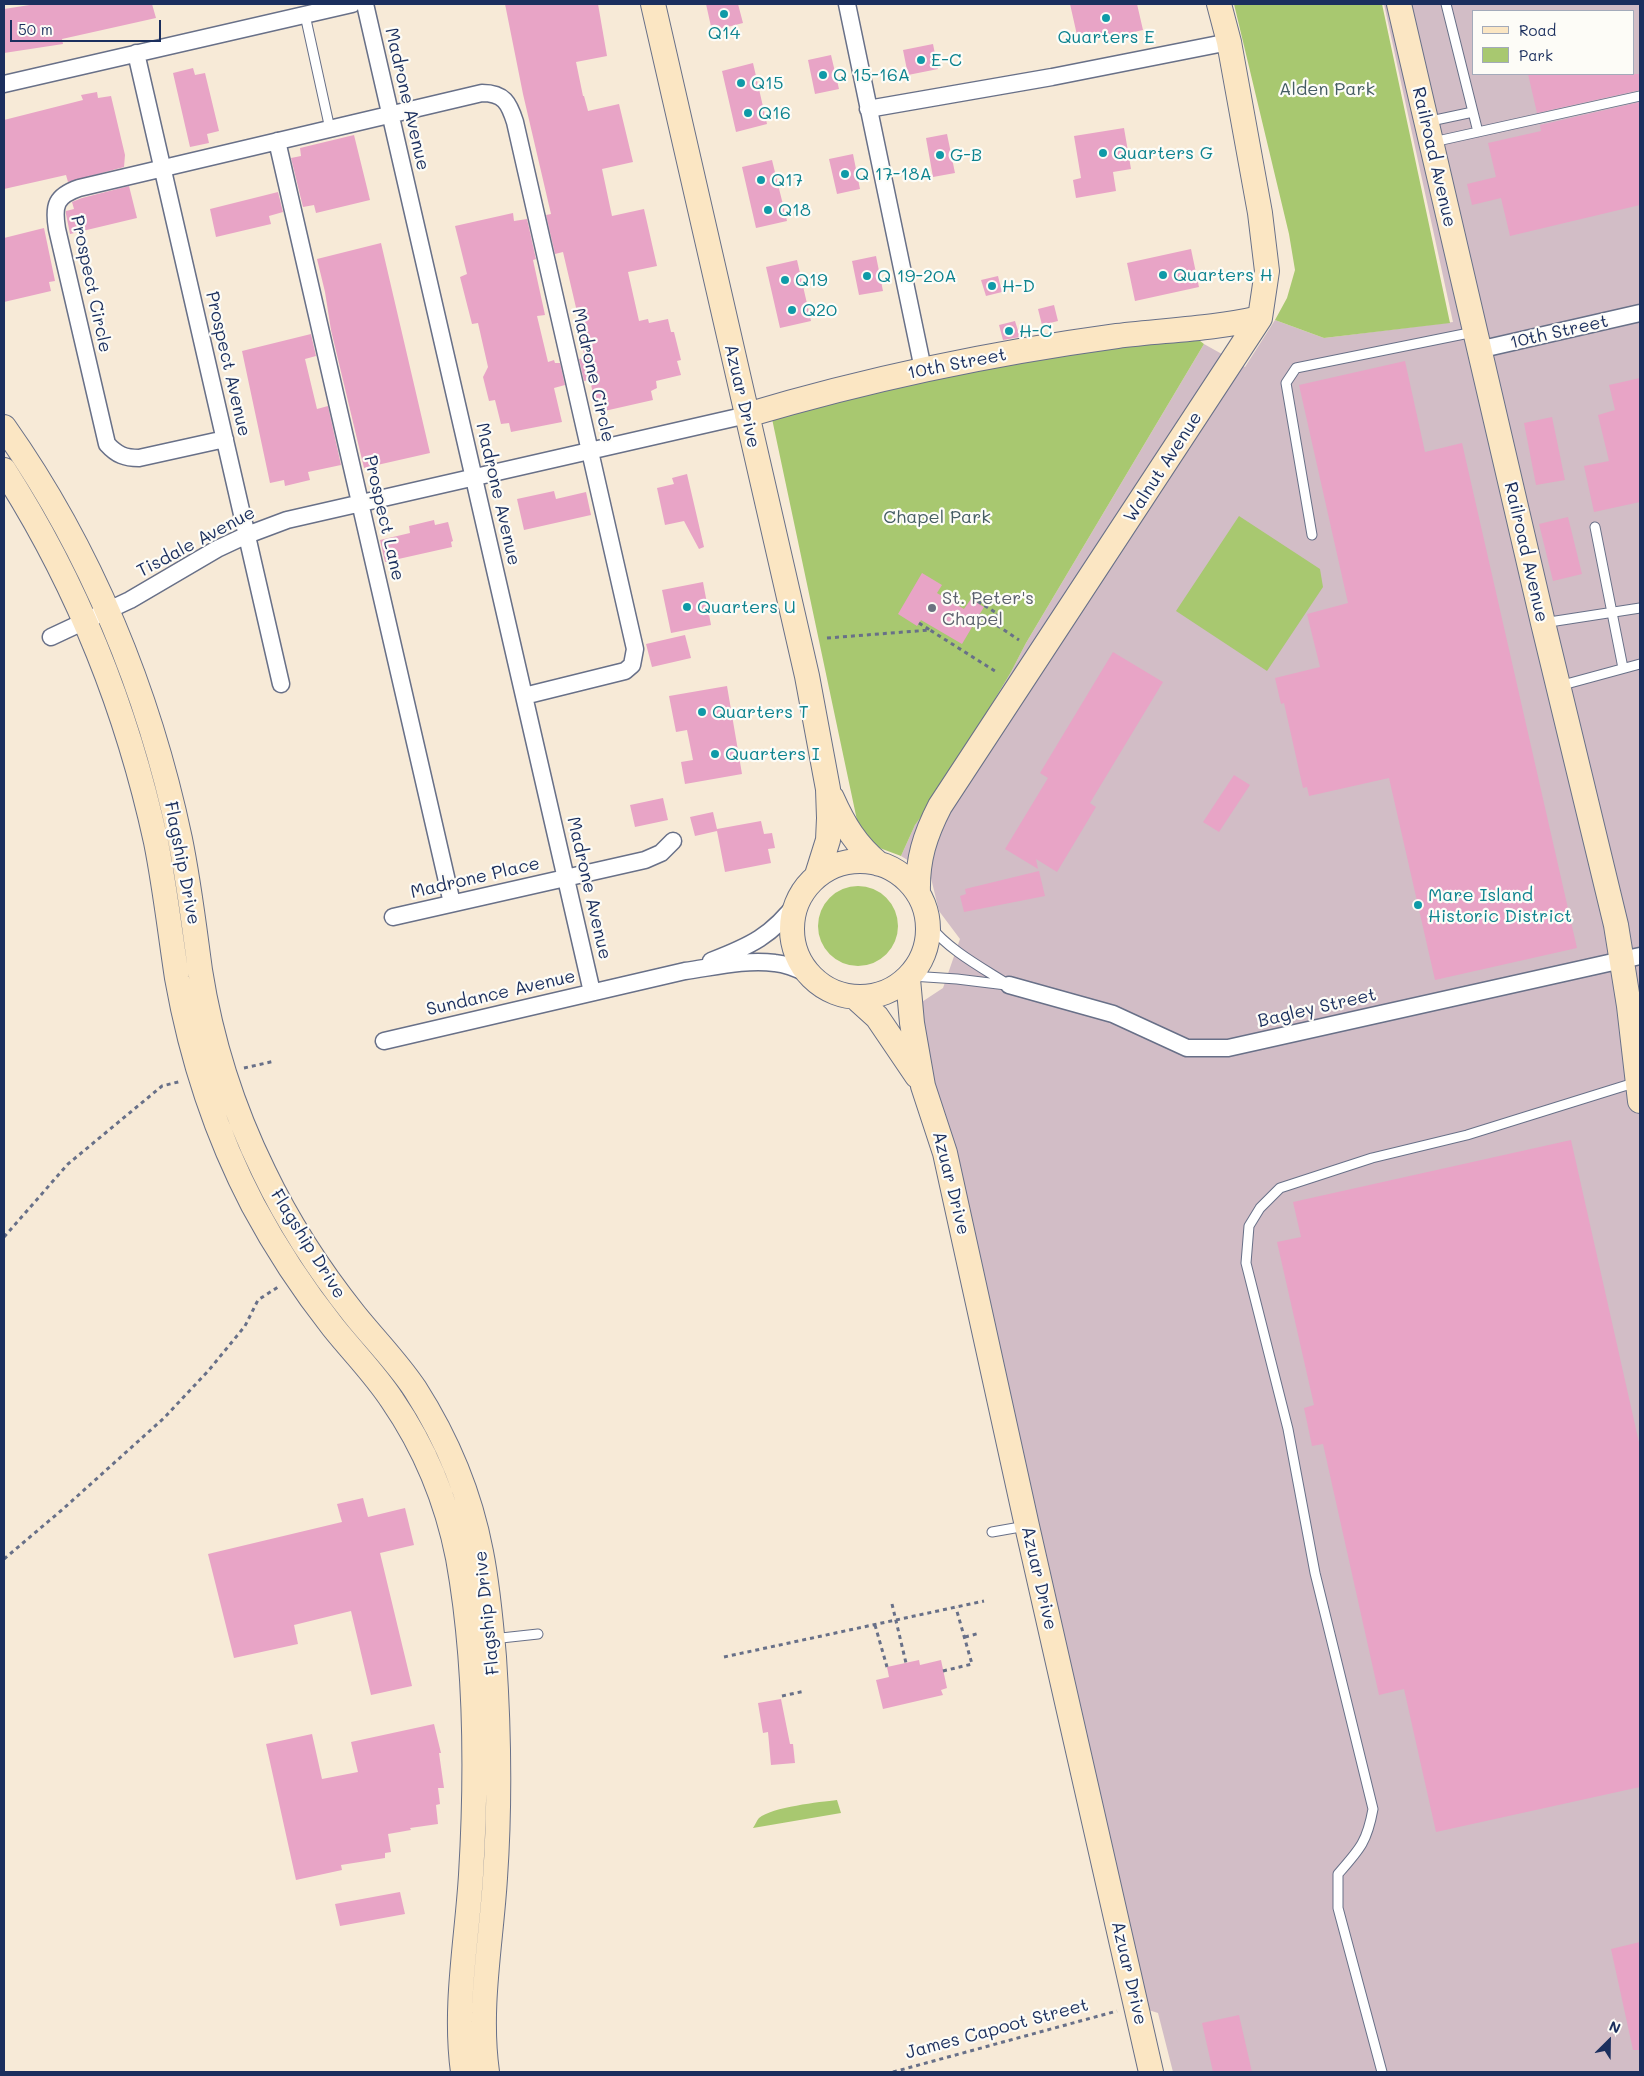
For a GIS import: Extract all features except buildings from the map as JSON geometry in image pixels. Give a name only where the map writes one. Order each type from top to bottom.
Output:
[{"type":"street","points":[[4,84],[352,4]]},
{"type":"street","name":"Madrone Avenue","points":[[365,4],[592,992]]},
{"type":"street","name":"Azuar Drive","points":[[653,4],[807,676],[828,789],[828,840],[818,876]]},
{"type":"street","points":[[847,4],[923,369]]},
{"type":"street","name":"Walnut Avenue","points":[[918,893],[919,858],[930,825],[940,806],[1260,318],[1267,271],[1261,222],[1228,42],[1219,4]]},
{"type":"street","name":"Railroad Avenue","points":[[1400,4],[1542,623],[1616,925],[1631,958],[1639,1092]]},
{"type":"street","points":[[868,109],[1228,42]]},
{"type":"street","name":"Prospect Avenue","points":[[136,53],[281,684]]},
{"type":"street","name":"Madrone Circle","points":[[390,114],[482,93],[492,93],[502,97],[510,106],[590,451],[635,649],[635,657],[632,665],[625,671],[524,696]]},
{"type":"street","name":"Prospect Circle","points":[[225,439],[139,458],[127,458],[115,454],[107,444],[55,216],[56,206],[61,196],[79,188],[390,114]]},
{"type":"street","name":"Prospect Lane","points":[[277,141],[452,904]]},
{"type":"street","name":"10th Street","points":[[1476,341],[1640,313]]},
{"type":"street","name":"10th Street","points":[[747,415],[789,402],[923,369],[1116,336],[1228,326],[1260,318]]},
{"type":"street","name":"Tisdale Avenue","points":[[51,637],[146,591],[196,561],[247,535],[287,520],[747,415]]},
{"type":"street","name":"Flagship Drive","points":[[4,427],[40,481],[108,610],[149,722],[172,801],[186,870],[205,996],[224,1072],[262,1169],[294,1228],[335,1289],[414,1388],[446,1443],[458,1470],[475,1526],[486,1581],[492,1639],[498,1741],[495,1886],[483,2010],[487,2072]]},
{"type":"street","name":"Flagship Drive","points":[[4,470],[49,546],[86,621],[120,712],[140,778],[161,866],[177,975],[187,1027],[200,1077],[225,1145],[256,1210],[296,1276],[331,1324],[377,1379],[410,1428],[435,1480],[452,1531],[462,1584],[466,1622],[474,1741],[471,1875],[459,2009],[463,2072]]},
{"type":"street","name":"Azuar Drive","points":[[828,789],[841,819],[852,838],[864,852],[879,864]]},
{"type":"street","name":"Madrone Place","points":[[393,917],[645,860],[661,853],[673,841]]},
{"type":"street","points":[[864,861],[879,864],[895,870],[918,893],[926,910],[929,925],[924,956],[909,977],[892,990],[874,996],[856,998],[838,994],[822,986],[808,974],[798,959],[792,928],[798,901],[805,888],[832,867],[847,862],[864,861]]},
{"type":"street","name":"Sundance Avenue","points":[[685,971],[750,945],[779,924],[798,901]]},
{"type":"street","name":"Bagley Street","points":[[1009,985],[1113,1014],[1187,1048],[1228,1048],[1631,958]]},
{"type":"street","name":"Sundance Avenue","points":[[384,1041],[685,971],[725,965],[775,963],[791,966],[808,974]]},
{"type":"street","name":"Azuar Drive","points":[[909,977],[912,1023],[924,1086],[945,1153],[1027,1526],[1151,2072]]},
{"type":"street","name":"Azuar Drive","points":[[856,998],[877,1017],[924,1086]]},
{"type":"lane","points":[[1446,4],[1478,132]]},
{"type":"lane","points":[[305,15],[330,128]]},
{"type":"lane","points":[[1428,132],[1478,132],[1640,96]]},
{"type":"lane","points":[[1428,132],[1473,112]]},
{"type":"lane","points":[[1312,535],[1286,383],[1289,376],[1296,368],[1476,341]]},
{"type":"lane","points":[[1594,527],[1622,668]]},
{"type":"lane","points":[[1542,623],[1640,608]]},
{"type":"lane","points":[[1558,686],[1640,664]]},
{"type":"lane","name":"Bagley Street","points":[[929,925],[940,939],[952,949],[1009,985]]},
{"type":"lane","name":"Bagley Street","points":[[909,977],[957,979],[1009,985]]},
{"type":"lane","points":[[1382,2072],[1338,1908],[1338,1874],[1359,1850],[1369,1832],[1373,1809],[1316,1572],[1288,1429],[1246,1263],[1249,1226],[1260,1208],[1280,1188],[1372,1158],[1639,1092]]},
{"type":"lane","points":[[992,1532],[1027,1526]]},
{"type":"lane","points":[[492,1639],[538,1634]]},
{"type":"path","points":[[971,597],[998,614],[992,622]]},
{"type":"path","points":[[979,615],[1019,640]]},
{"type":"path","points":[[919,623],[998,673]]},
{"type":"path","points":[[827,638],[930,630]]},
{"type":"path","points":[[4,1237],[68,1164],[162,1086]]},
{"type":"path","points":[[4,1559],[63,1510],[164,1418],[209,1370],[246,1326],[258,1300]]},
{"type":"path","points":[[724,1658],[984,1602]]},
{"type":"path","points":[[892,1604],[906,1663]]},
{"type":"path","points":[[943,1671],[972,1664],[956,1608]]},
{"type":"path","points":[[875,1625],[887,1667]]},
{"type":"path","points":[[964,1637],[980,1633]]},
{"type":"path","points":[[782,1696],[805,1691]]},
{"type":"path","name":"James Capoot Street","points":[[893,2072],[1109,2013]]},
{"type":"shaded area","points":[[1384,4],[1640,4],[1640,2072],[1173,2072],[1158,2013],[1136,2006],[923,1086],[899,1017],[943,988],[960,939],[939,911],[930,874],[901,856],[915,825],[942,788],[1204,344],[1245,367],[1275,320],[1324,338],[1453,322]]},
{"type":"green space","name":"Alden Park","points":[[1234,4],[1382,4],[1450,323],[1324,338],[1275,320],[1287,298],[1295,270],[1289,234]]},
{"type":"green space","name":"Chapel Park","points":[[1191,334],[1204,344],[942,788],[915,825],[901,856],[877,847],[858,825],[771,414],[875,386]]},
{"type":"green space","points":[[1239,516],[1320,569],[1323,587],[1267,671],[1176,611]]},
{"type":"green space","points":[[858,886],[873,889],[886,898],[895,911],[898,926],[895,941],[886,954],[873,963],[858,966],[843,963],[830,954],[821,941],[818,926],[821,911],[830,898],[843,889]]},
{"type":"green space","points":[[837,1800],[841,1813],[753,1828],[759,1818],[774,1811]]},
{"type":"place","name":"Q14","points":[[724,14]]},
{"type":"place","name":"Quarters E","points":[[1106,18]]},
{"type":"place","name":"E-C","points":[[921,60]]},
{"type":"place","name":"Q 15-16A","points":[[823,75]]},
{"type":"place","name":"Q15","points":[[741,83]]},
{"type":"place","name":"Q16","points":[[748,113]]},
{"type":"place","name":"Quarters G","points":[[1103,153]]},
{"type":"place","name":"G-B","points":[[940,155]]},
{"type":"place","name":"Q 17-18A","points":[[845,174]]},
{"type":"place","name":"Q17","points":[[761,180]]},
{"type":"place","name":"Q18","points":[[768,210]]},
{"type":"place","name":"Quarters H","points":[[1163,275]]},
{"type":"place","name":"Q 19-20A","points":[[867,276]]},
{"type":"place","name":"Q19","points":[[785,280]]},
{"type":"place","name":"H-D","points":[[992,286]]},
{"type":"place","name":"Q20","points":[[792,310]]},
{"type":"place","name":"H-C","points":[[1009,331]]},
{"type":"place","name":"Quarters U","points":[[687,607]]},
{"type":"place","name":"St. Peter's Chapel","points":[[932,608]]},
{"type":"place","name":"Quarters T","points":[[702,712]]},
{"type":"place","name":"Quarters I","points":[[715,754]]},
{"type":"place","name":"Mare Island Historic District","points":[[1418,905]]}]
